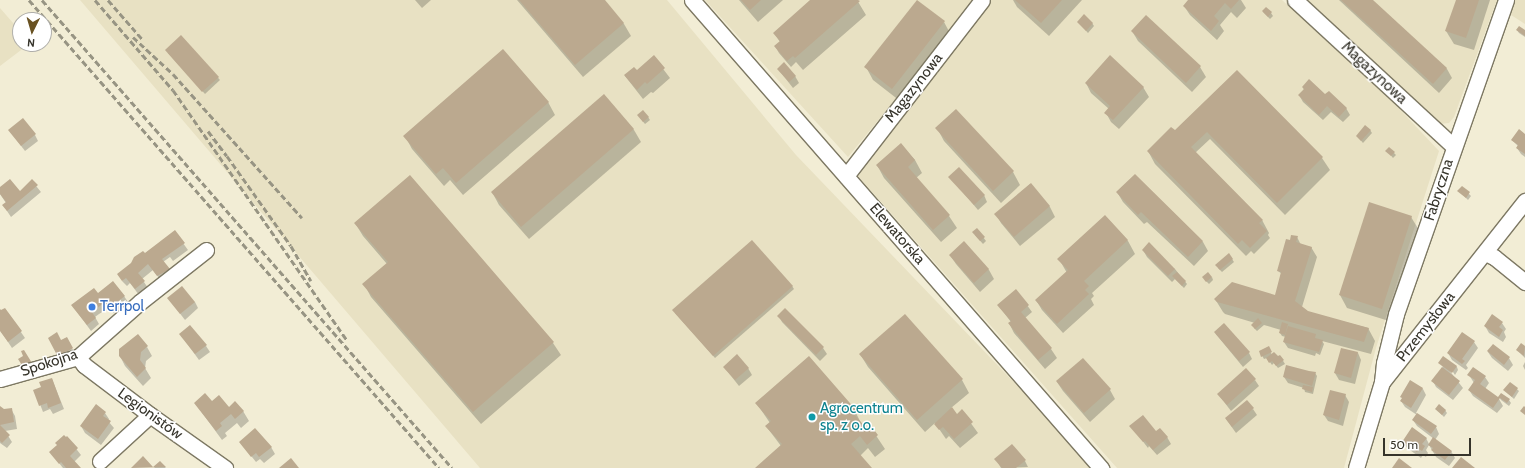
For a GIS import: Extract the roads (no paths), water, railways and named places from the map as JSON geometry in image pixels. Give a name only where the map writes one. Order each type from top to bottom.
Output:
[{"type":"street","name":"Elewatorska","points":[[692,0],[1101,468]]},
{"type":"street","name":"Magazynowa","points":[[846,176],[982,0]]},
{"type":"street","name":"Magazynowa","points":[[1295,0],[1453,146]]},
{"type":"street","name":"Fabryczna","points":[[1382,382],[1384,363],[1393,325],[1453,146],[1506,0]]},
{"type":"street","name":"Przemysłowa","points":[[1356,468],[1382,382],[1485,253],[1525,200]]},
{"type":"street","name":"Spokojna","points":[[0,379],[78,357],[140,302],[206,250]]},
{"type":"street","points":[[1485,253],[1494,257],[1525,282]]},
{"type":"street","points":[[1393,325],[1397,337],[1402,341],[1414,342]]},
{"type":"street","name":"Legionistów","points":[[78,357],[84,365],[150,415],[225,468]]},
{"type":"street","points":[[100,460],[150,415]]},
{"type":"railway","points":[[29,0],[439,468]]},
{"type":"railway","points":[[42,0],[452,468]]},
{"type":"railway","points":[[95,0],[173,90],[347,340]]},
{"type":"railway","points":[[108,0],[143,40]]},
{"type":"railway","points":[[133,37],[173,74],[302,218]]},
{"type":"railway","points":[[208,131],[291,246],[311,281]]},
{"type":"place","name":"Terrpol","points":[[92,307]]},
{"type":"place","name":"Agrocentrum sp. z o.o.","points":[[812,417]]}]
